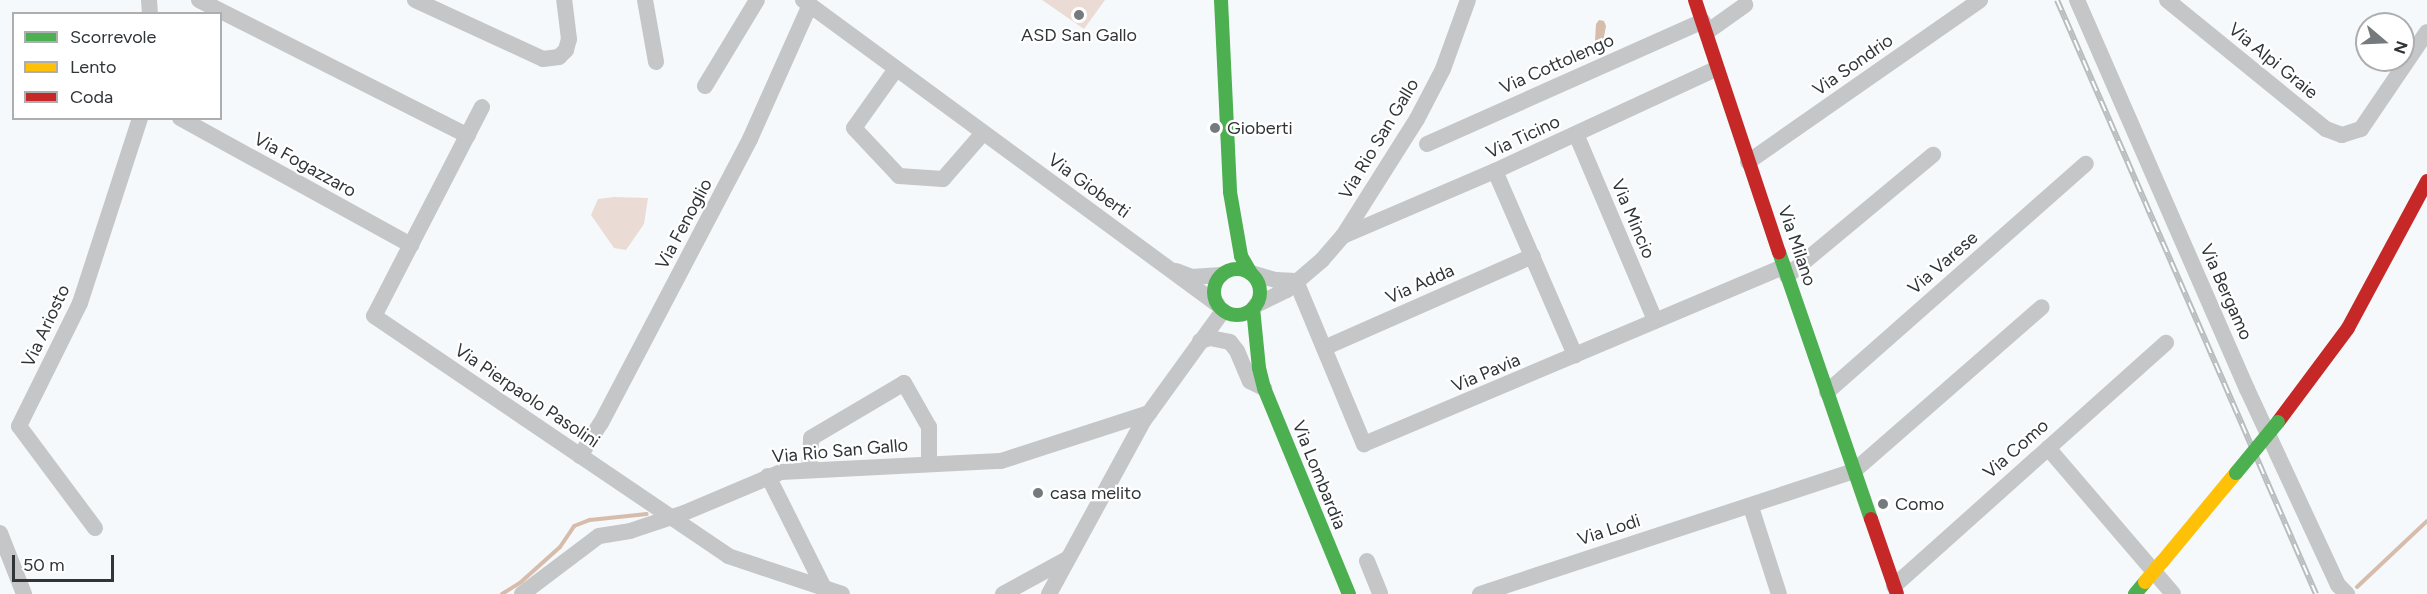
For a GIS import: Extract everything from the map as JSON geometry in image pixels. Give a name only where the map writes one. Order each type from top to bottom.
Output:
[{"type":"main road","points":[[1221,0],[1230,192],[1241,256],[1260,288],[1255,306],[1243,314],[1224,309],[1214,287],[1223,262],[1230,192]]},
{"type":"main road","name":"Via Milano","points":[[1695,0],[1705,26],[1716,69],[1895,590]]},
{"type":"main road","points":[[2281,427],[2348,328],[2427,181]]},
{"type":"main road","points":[[2135,594],[2150,589],[2166,566],[2281,427],[2341,360],[2363,326],[2427,205]]},
{"type":"main road","points":[[1223,262],[1251,273]]},
{"type":"main road","name":"Via Lombardia","points":[[1255,306],[1259,368],[1264,388],[1349,594]]},
{"type":"main road","name":"Via Lombardia","points":[[1224,309],[1245,335],[1250,360],[1259,368]]},
{"type":"street","points":[[199,0],[468,136]]},
{"type":"street","points":[[415,0],[543,59],[559,57],[566,50],[569,39],[564,0]]},
{"type":"street","points":[[645,0],[656,62]]},
{"type":"street","points":[[705,86],[757,0]]},
{"type":"street","name":"Via Rio San Gallo","points":[[1255,306],[1287,290],[1322,260],[1343,236],[1417,119],[1443,69],[1468,0]]},
{"type":"street","name":"Via Sondrio","points":[[1748,162],[1980,0]]},
{"type":"street","name":"Via Bergamo","points":[[2077,0],[2247,389],[2338,585],[2347,594]]},
{"type":"street","name":"Via Alpi Graie","points":[[2167,0],[2325,129],[2342,135],[2361,129],[2427,32]]},
{"type":"street","name":"Via Gioberti","points":[[807,3],[1173,270],[1180,279],[1224,309]]},
{"type":"street","name":"Via Fenoglio","points":[[580,456],[606,413],[750,139],[807,3]]},
{"type":"street","points":[[1705,26],[1745,5]]},
{"type":"street","name":"Via Cottolengo","points":[[1427,144],[1705,26]]},
{"type":"street","points":[[896,69],[854,128],[899,176],[943,179],[983,133]]},
{"type":"street","name":"Via Ticino","points":[[1343,236],[1495,171],[1716,69]]},
{"type":"street","name":"Via Pierpaolo Pasolini","points":[[482,107],[374,316],[728,556],[842,594]]},
{"type":"street","name":"Via Ariosto","points":[[95,528],[19,426],[80,303],[139,120]]},
{"type":"street","name":"Via Fogazzaro","points":[[184,120],[411,245]]},
{"type":"street","name":"Via Mincio","points":[[1576,134],[1655,320]]},
{"type":"street","name":"Via Pavia","points":[[1296,281],[1364,444],[1655,320],[1785,272],[1933,154]]},
{"type":"street","name":"Via Varese","points":[[1827,392],[2086,164]]},
{"type":"street","points":[[1495,171],[1575,355]]},
{"type":"street","name":"Via Adda","points":[[1324,348],[1533,256]]},
{"type":"street","points":[[1173,270],[1192,277],[1223,262]]},
{"type":"street","points":[[1251,273],[1276,280],[1296,281]]},
{"type":"street","points":[[1854,471],[2042,307]]},
{"type":"street","points":[[1048,594],[1149,413],[1224,309]]},
{"type":"street","points":[[1200,341],[1210,338],[1230,342],[1237,351],[1250,381],[1264,388]]},
{"type":"street","name":"Via Como","points":[[1895,590],[2048,448],[2166,343]]},
{"type":"street","points":[[809,470],[812,438],[904,383],[929,428],[929,464]]},
{"type":"street","name":"Via Rio San Gallo","points":[[522,594],[600,536],[630,531],[684,513],[768,476],[809,470],[1001,461],[1149,413]]},
{"type":"street","points":[[2048,448],[2173,594]]},
{"type":"street","name":"Via Lodi","points":[[1480,594],[1638,541],[1751,507],[1854,471]]},
{"type":"street","points":[[768,476],[824,588]]},
{"type":"street","points":[[1751,507],[1779,594]]},
{"type":"street","points":[[0,533],[24,594]]},
{"type":"street","points":[[1003,594],[1068,558]]},
{"type":"street","points":[[1367,561],[1380,594]]},
{"type":"shaded area","name":"ASD San Gallo","points":[[1042,0],[1105,0],[1084,29]]},
{"type":"shaded area","points":[[1599,20],[1604,21],[1606,26],[1603,42],[1598,44],[1595,41],[1596,24]]},
{"type":"shaded area","points":[[648,198],[644,224],[626,250],[614,248],[591,215],[598,199]]},
{"type":"waterway","points":[[502,594],[521,582],[560,547],[574,526],[590,520],[647,514]]},
{"type":"waterway","points":[[2357,587],[2427,521]]},
{"type":"railway","points":[[2057,0],[2316,594]]},
{"type":"traffic: fast","points":[[1221,0],[1230,192],[1241,256],[1251,273]]},
{"type":"traffic: fast","points":[[1779,252],[1871,519]]},
{"type":"traffic: fast","points":[[1237,269],[1253,276],[1260,292],[1253,308],[1237,315],[1221,308],[1214,292],[1221,276],[1237,269]]},
{"type":"traffic: fast","points":[[1253,308],[1259,368],[1264,388],[1349,594]]},
{"type":"traffic: fast","points":[[2236,473],[2278,422]]},
{"type":"traffic: fast","points":[[2135,594],[2145,582]]},
{"type":"traffic: slow","points":[[2162,562],[2236,473]]},
{"type":"traffic: slow","points":[[2145,582],[2162,562]]},
{"type":"traffic: jam","points":[[1695,0],[1779,252]]},
{"type":"traffic: jam","points":[[2278,422],[2348,328],[2427,181]]},
{"type":"traffic: jam","points":[[1871,519],[1897,594]]},
{"type":"place","name":"ASD San Gallo","points":[[1079,15]]},
{"type":"place","name":"Gioberti","points":[[1215,128]]},
{"type":"place","name":"casa melito","points":[[1038,493]]},
{"type":"place","name":"Como","points":[[1883,504]]}]
